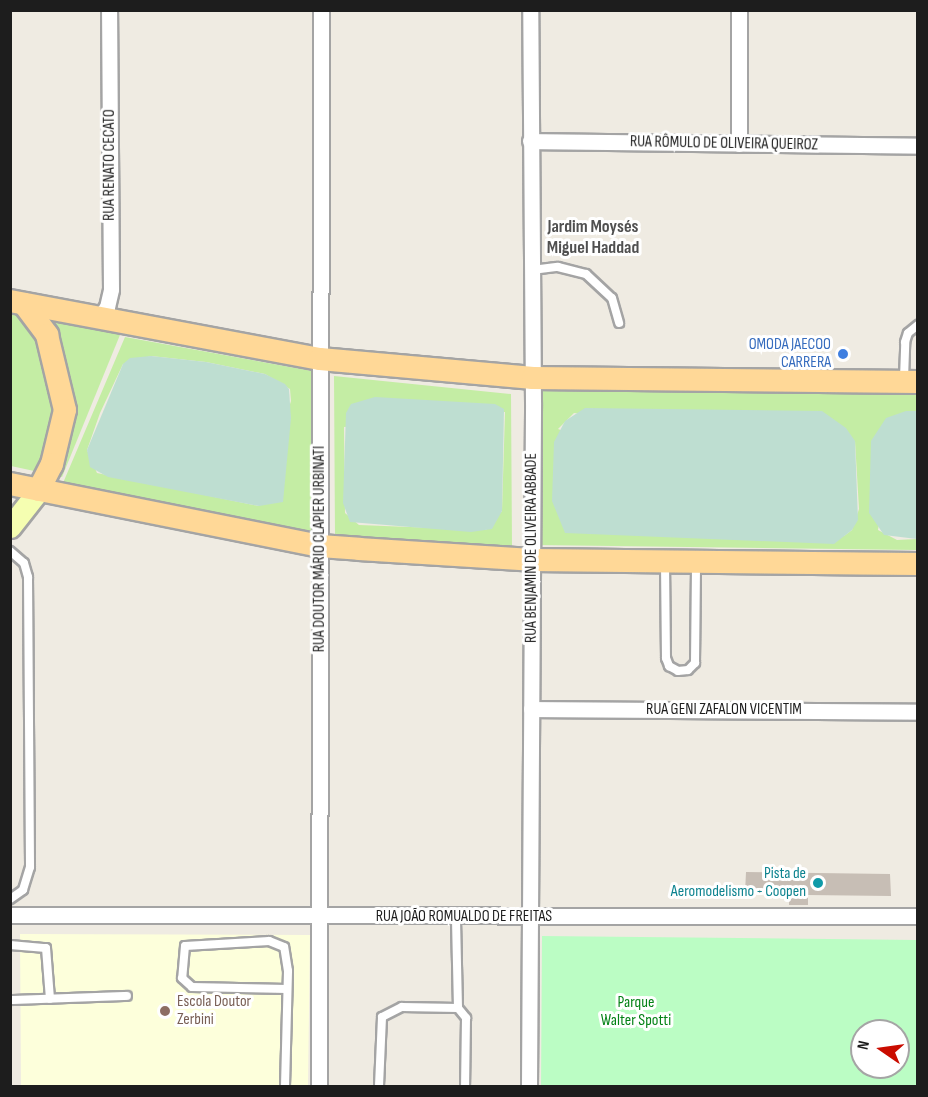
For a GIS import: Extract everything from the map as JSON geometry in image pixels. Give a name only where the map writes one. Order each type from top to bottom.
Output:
[{"type":"main road","points":[[17,303],[320,359],[533,378],[911,382]]},
{"type":"main road","points":[[10,527],[39,490],[52,464],[65,410],[47,335],[17,303]]},
{"type":"main road","points":[[10,484],[320,546],[532,560],[918,564]]},
{"type":"street","name":"RUA RENATO CECATO","points":[[99,317],[107,307],[111,289],[109,10]]},
{"type":"street","name":"RUA DOUTOR MÁRIO CLAPIER URBINATI","points":[[319,1086],[321,10]]},
{"type":"street","name":"RUA BENJAMIN DE OLIVEIRA ABBADE","points":[[529,1086],[533,378],[531,10]]},
{"type":"street","points":[[739,10],[739,144]]},
{"type":"street","name":"RUA RÔMULO DE OLIVEIRA QUEIROZ","points":[[530,141],[918,146]]},
{"type":"street","name":"RUA GENI ZAFALON VICENTIM","points":[[531,709],[918,712]]},
{"type":"street","name":"RUA JOÃO ROMUALDO DE FREITAS","points":[[10,915],[531,918],[918,916]]},
{"type":"lane","points":[[532,270],[558,267],[586,274],[612,298],[619,323]]},
{"type":"lane","points":[[911,382],[905,342],[908,333],[918,325]]},
{"type":"lane","points":[[10,551],[24,563],[28,578],[30,867],[23,890],[10,899]]},
{"type":"lane","points":[[665,562],[666,658],[669,666],[678,671],[688,670],[694,663],[696,562]]},
{"type":"lane","points":[[456,917],[458,1008],[466,1018],[465,1086]]},
{"type":"lane","points":[[285,1086],[287,989],[287,955],[281,944],[258,941],[185,946],[182,978],[192,987],[287,989]]},
{"type":"lane","points":[[10,945],[46,948],[50,999]]},
{"type":"lane","points":[[10,1000],[127,996]]},
{"type":"lane","points":[[379,1086],[382,1017],[402,1007],[458,1008]]},
{"type":"shaded area","points":[[151,356],[206,362],[265,374],[285,384],[289,389],[291,418],[283,502],[259,506],[108,477],[90,467],[87,450],[123,364],[130,358]]},
{"type":"shaded area","points":[[375,397],[495,404],[504,409],[502,511],[492,529],[471,532],[350,522],[343,503],[346,413],[351,404]]},
{"type":"shaded area","points":[[585,408],[822,411],[846,428],[855,441],[858,520],[852,530],[834,544],[565,533],[552,501],[554,442],[565,421]]},
{"type":"shaded area","points":[[906,411],[917,411],[917,539],[884,535],[869,513],[871,441],[886,418]]},
{"type":"shaded area","name":"Escola Doutor Zerbini","points":[[20,934],[310,935],[308,1086],[21,1086]]},
{"type":"green space","points":[[11,307],[122,330],[62,477],[11,466]]},
{"type":"green space","points":[[125,337],[312,371],[316,536],[63,483]],"holes":[[[151,356],[206,362],[265,374],[290,389],[291,401],[259,506],[97,473],[87,450],[100,413],[123,364]]]},
{"type":"green space","points":[[334,376],[511,394],[512,547],[397,545],[335,536]],"holes":[[[505,412],[502,511],[486,530],[359,525],[345,513],[344,427]]]},
{"type":"green space","points":[[542,391],[917,393],[917,411],[897,415],[878,530],[897,540],[917,539],[917,550],[537,545]],"holes":[[[574,413],[855,441],[859,509],[852,530],[844,536],[558,429]]]},
{"type":"green space","name":"Parque Walter Spotti","points":[[542,936],[917,940],[917,1086],[541,1086]]},
{"type":"building","name":"Pista de Aeromodelismo - Coopen","points":[[746,872],[890,874],[891,896],[808,895],[808,905],[789,905],[789,893],[745,893]]},
{"type":"place","name":"OMODA JAECOO CARRERA","points":[[843,354]]},
{"type":"place","name":"Pista de Aeromodelismo - Coopen","points":[[818,883]]},
{"type":"place","name":"Escola Doutor Zerbini","points":[[165,1011]]},
{"type":"district","name":"Jardim Moysés Miguel Haddad","points":[[593,238]]}]
